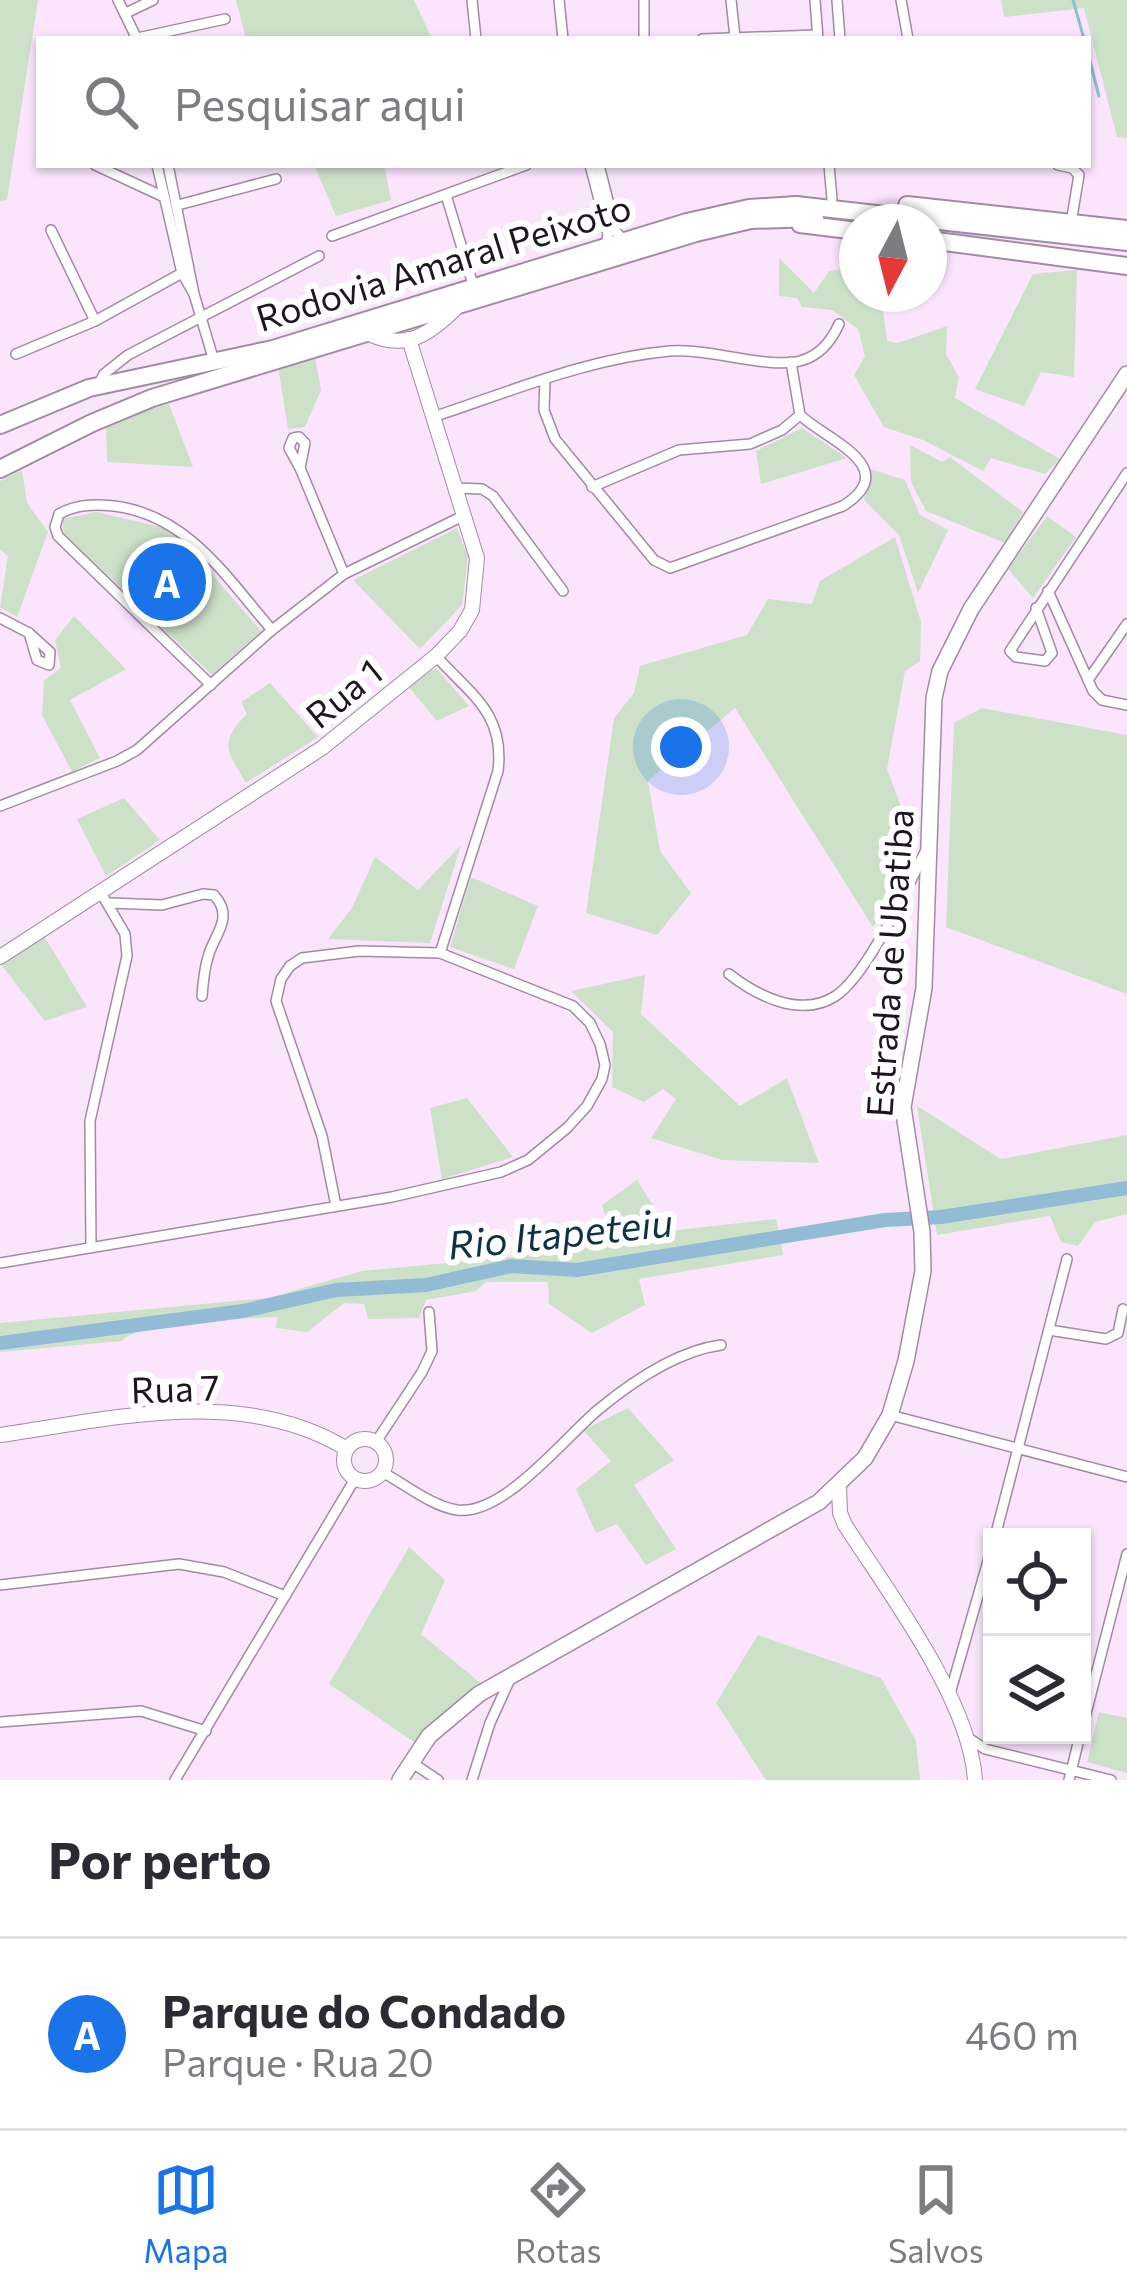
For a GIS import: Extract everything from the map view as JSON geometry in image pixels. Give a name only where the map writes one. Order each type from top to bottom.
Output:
[{"type":"highway","points":[[774,205],[832,199],[1127,229]]},
{"type":"highway","name":"Rodovia Amaral Peixoto","points":[[0,425],[98,386],[273,349],[711,215],[774,205],[843,209],[1127,242]]},
{"type":"highway","name":"Rodovia Amaral Peixoto","points":[[0,469],[135,405],[696,233],[752,220],[839,220]]},
{"type":"highway","points":[[752,220],[839,229]]},
{"type":"highway","points":[[947,231],[1127,253]]},
{"type":"highway","points":[[947,242],[1127,266]]},
{"type":"main road","name":"Estrada de Ubatiba","points":[[400,1780],[442,1724],[514,1672],[796,1515],[839,1485],[865,1458],[890,1415],[923,1270],[922,1232],[903,1108],[924,988],[933,715],[946,658],[991,578],[1127,374]]},
{"type":"street","points":[[124,14],[153,0]]},
{"type":"street","points":[[472,0],[476,36]]},
{"type":"street","points":[[560,0],[563,36]]},
{"type":"street","points":[[644,0],[644,36]]},
{"type":"street","points":[[731,0],[735,36]]},
{"type":"street","points":[[814,0],[818,36]]},
{"type":"street","points":[[837,0],[840,36]]},
{"type":"street","points":[[901,0],[907,36]]},
{"type":"street","points":[[115,1],[133,36]]},
{"type":"street","points":[[148,36],[225,19]]},
{"type":"street","points":[[101,168],[164,197]]},
{"type":"street","points":[[158,168],[182,273],[194,294]]},
{"type":"street","points":[[169,168],[194,294],[214,361]]},
{"type":"street","points":[[488,168],[489,179]]},
{"type":"street","points":[[332,236],[518,168]]},
{"type":"street","points":[[596,168],[616,232],[625,242]]},
{"type":"street","points":[[596,168],[608,234],[606,247]]},
{"type":"street","points":[[829,168],[832,199]]},
{"type":"street","points":[[1071,224],[1079,175],[1072,168]]},
{"type":"street","points":[[178,205],[276,179]]},
{"type":"street","points":[[446,195],[474,288]]},
{"type":"street","points":[[51,230],[95,321]]},
{"type":"street","points":[[98,386],[104,374],[128,355],[319,256]]},
{"type":"street","points":[[16,353],[95,321],[182,273]]},
{"type":"street","points":[[368,333],[391,343],[409,339],[435,330],[458,305]]},
{"type":"street","points":[[436,416],[545,379],[672,351],[791,362],[817,353],[838,324]]},
{"type":"street","name":"Rua 1","points":[[0,957],[106,898],[322,748],[460,631],[472,610],[477,558],[409,339]]},
{"type":"street","points":[[545,379],[547,422],[555,439],[665,568],[836,509],[859,493],[865,481],[857,457],[800,415],[791,362]]},
{"type":"street","points":[[592,487],[671,452],[733,448],[759,441],[800,415]]},
{"type":"street","points":[[300,468],[344,574]]},
{"type":"street","points":[[1036,608],[1052,656],[1041,662],[1016,657],[1010,651],[1036,608],[1127,473]]},
{"type":"street","points":[[456,488],[482,489],[493,496],[563,591]]},
{"type":"street","points":[[211,686],[58,536],[59,514],[95,504],[146,512],[171,522],[191,538],[272,630]]},
{"type":"street","points":[[1,806],[117,761],[151,739],[272,630],[344,574],[465,514]]},
{"type":"street","points":[[1048,591],[1088,680],[1102,700],[1127,706]]},
{"type":"street","points":[[0,618],[28,633]]},
{"type":"street","points":[[1088,680],[1126,627]]},
{"type":"street","points":[[436,656],[492,718],[500,734],[498,771],[440,953]]},
{"type":"street","points":[[1082,666],[1098,666]]},
{"type":"street","points":[[729,974],[755,994],[780,1002],[816,1002],[838,994],[885,927],[930,841]]},
{"type":"street","points":[[106,898],[162,905],[202,893],[214,895],[224,918],[207,960],[202,996]]},
{"type":"street","points":[[91,1247],[90,1121],[127,956],[124,934],[106,898]]},
{"type":"street","points":[[0,1263],[336,1206],[514,1166],[567,1129],[602,1079],[605,1065],[590,1023],[572,1006],[440,953],[327,952],[290,966],[276,1001],[322,1136],[336,1206]]},
{"type":"street","points":[[997,1528],[1067,1259]]},
{"type":"street","points":[[1049,1330],[1106,1340],[1118,1333],[1124,1309]]},
{"type":"street","points":[[376,1442],[432,1351],[429,1312]]},
{"type":"street","points":[[382,1472],[443,1506],[474,1509],[540,1466],[618,1394],[683,1354],[721,1345]]},
{"type":"street","name":"Rua 7","points":[[0,1435],[159,1412],[202,1411],[275,1419],[307,1428],[347,1449]]},
{"type":"street","points":[[890,1415],[1127,1477]]},
{"type":"street","points":[[360,1440],[376,1442],[386,1459],[382,1472],[370,1480],[355,1479],[344,1466],[347,1449],[360,1440]]},
{"type":"street","points":[[175,1780],[355,1479]]},
{"type":"street","points":[[839,1485],[845,1525],[970,1739],[975,1780]]},
{"type":"street","points":[[1091,1699],[1122,1596],[1127,1554]]},
{"type":"street","points":[[0,1585],[179,1564],[224,1572],[285,1596]]},
{"type":"street","points":[[949,1696],[983,1578]]},
{"type":"street","points":[[472,1780],[490,1723],[514,1672]]},
{"type":"street","points":[[0,1722],[141,1711],[206,1731]]},
{"type":"street","points":[[970,1739],[986,1749],[1070,1775],[1111,1780]]},
{"type":"street","points":[[1070,1775],[1078,1744]]},
{"type":"street","points":[[411,1762],[438,1780]]},
{"type":"green space","points":[[0,0],[38,0],[7,200],[0,201]]},
{"type":"green space","points":[[236,0],[414,0],[431,36],[245,36]]},
{"type":"green space","points":[[1001,0],[1127,0],[1127,138],[1117,137],[1084,8],[1004,17]]},
{"type":"green space","points":[[315,168],[385,168],[391,200],[336,216]]},
{"type":"green space","points":[[779,258],[814,293],[829,271],[839,270],[839,312],[883,312],[887,341],[898,343],[947,326],[946,354],[959,377],[955,398],[1060,459],[1045,474],[991,458],[983,471],[923,440],[884,427],[854,375],[865,356],[858,329],[832,310],[802,307],[797,298],[779,296]]},
{"type":"green space","points":[[1077,270],[1074,377],[1041,372],[1024,406],[975,389],[1033,274]]},
{"type":"green space","points":[[315,357],[321,390],[305,427],[288,429],[278,366]]},
{"type":"green space","points":[[169,404],[193,467],[107,462],[106,422]]},
{"type":"green space","points":[[802,428],[847,458],[761,484],[756,451]]},
{"type":"green space","points":[[910,445],[942,462],[950,457],[1023,512],[1005,543],[926,511],[911,482]]},
{"type":"green space","points":[[870,469],[905,480],[920,515],[948,530],[918,593],[899,535],[864,500]]},
{"type":"green space","points":[[22,470],[27,503],[48,532],[17,617],[0,607],[8,556],[0,549],[0,481]]},
{"type":"green space","points":[[96,512],[174,530],[261,631],[212,675],[64,534],[62,519]]},
{"type":"green space","points":[[1047,516],[1076,537],[1033,598],[1008,569]]},
{"type":"green space","points":[[457,528],[468,556],[462,605],[420,649],[353,580]]},
{"type":"green space","points":[[895,537],[921,622],[920,661],[905,671],[887,769],[916,847],[873,927],[735,708],[648,781],[660,851],[691,893],[657,935],[586,913],[614,718],[634,693],[640,666],[747,635],[768,599],[812,604],[820,581]]},
{"type":"green space","points":[[74,616],[126,669],[70,700],[100,758],[72,772],[42,715],[44,680],[61,668],[55,640]]},
{"type":"green space","points":[[436,668],[469,706],[437,721],[408,686]]},
{"type":"green space","points":[[270,683],[318,737],[246,783],[230,755],[229,740],[247,714],[241,702]]},
{"type":"green space","points":[[982,708],[1127,735],[1127,994],[946,927],[954,723]]},
{"type":"green space","points":[[124,798],[160,840],[106,876],[77,819]]},
{"type":"green space","points":[[461,845],[430,943],[328,939],[352,908],[375,857],[418,890]]},
{"type":"green space","points":[[471,877],[538,906],[514,969],[450,947]]},
{"type":"green space","points":[[44,936],[87,1007],[45,1021],[2,966]]},
{"type":"green space","points":[[645,975],[641,1014],[740,1106],[787,1078],[819,1163],[722,1160],[651,1138],[676,1099],[663,1089],[644,1102],[612,1087],[613,1032],[571,991]]},
{"type":"green space","points":[[467,1098],[513,1157],[442,1179],[430,1108]]},
{"type":"green space","points":[[917,1106],[1001,1159],[1127,1135],[1127,1214],[1095,1222],[1078,1246],[1061,1242],[1050,1216],[937,1235]]},
{"type":"green space","points":[[637,1180],[669,1231],[776,1219],[783,1255],[639,1279],[645,1305],[592,1333],[549,1304],[548,1282],[486,1282],[476,1291],[426,1300],[419,1318],[368,1319],[364,1304],[344,1303],[307,1332],[276,1328],[277,1317],[219,1320],[150,1329],[122,1341],[0,1352],[0,1323],[268,1298],[362,1271],[532,1255],[566,1237],[615,1247],[602,1205]]},
{"type":"green space","points":[[628,1408],[674,1460],[634,1485],[676,1549],[646,1565],[617,1524],[596,1533],[576,1489],[611,1461],[583,1430]]},
{"type":"green space","points":[[409,1547],[445,1580],[421,1634],[483,1685],[414,1742],[329,1684]]},
{"type":"green space","points":[[758,1635],[881,1678],[916,1741],[920,1780],[766,1780],[716,1703]]},
{"type":"green space","points":[[1099,1712],[1127,1718],[1127,1773],[1087,1762]]},
{"type":"waterway","points":[[1073,0],[1083,36]]},
{"type":"waterway","points":[[1091,65],[1099,96]]},
{"type":"waterway","name":"Rio Itapeteiu","points":[[0,1343],[243,1311],[336,1290],[426,1285],[511,1266],[577,1270],[885,1220],[941,1217],[1127,1188]]},
{"type":"place","name":"Parque do Condado","points":[[167,582]]}]
